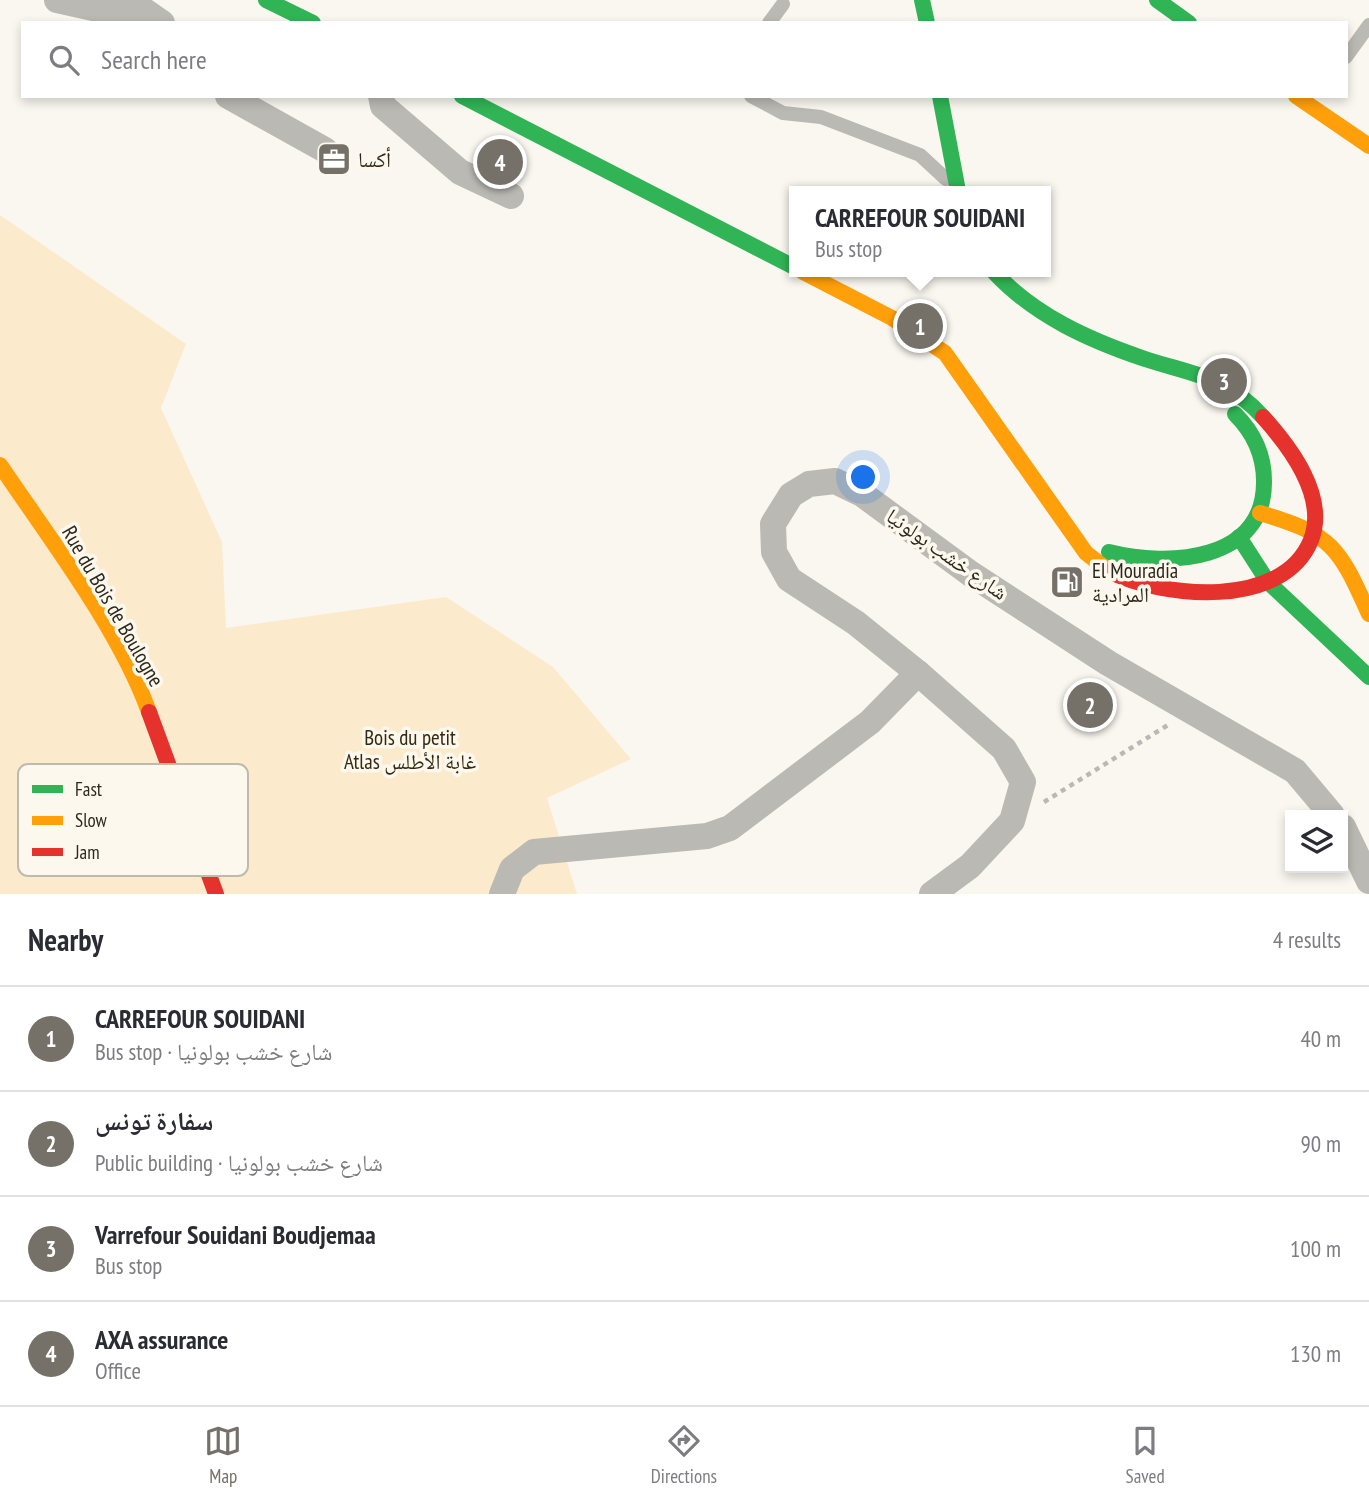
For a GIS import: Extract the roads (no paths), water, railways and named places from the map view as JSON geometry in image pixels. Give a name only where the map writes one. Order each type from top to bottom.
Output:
[{"type":"main road","points":[[266,0],[309,21]]},
{"type":"main road","points":[[922,0],[927,21]]},
{"type":"main road","points":[[1157,0],[1186,21]]},
{"type":"main road","points":[[466,98],[789,264]]},
{"type":"main road","points":[[940,98],[957,186]]},
{"type":"main road","points":[[1315,102],[1369,146]]},
{"type":"main road","points":[[813,277],[892,318],[945,353],[1070,528],[1082,552],[1115,575],[1136,583],[1213,593],[1238,591],[1268,582],[1297,561],[1306,550],[1313,531],[1313,502],[1309,487],[1294,457],[1270,424],[1244,398],[1216,379],[1171,367],[1093,337],[1038,311],[1010,290],[998,277]]},
{"type":"main road","points":[[1070,528],[1108,551],[1125,557],[1157,561],[1200,554],[1238,537],[1260,513],[1264,467],[1253,435],[1236,415],[1171,367]]},
{"type":"main road","name":"Rue du Bois de Boulogne","points":[[0,465],[71,569],[139,684],[168,764]]},
{"type":"main road","points":[[1260,513],[1313,531],[1338,549],[1369,614]]},
{"type":"main road","points":[[1238,537],[1268,582],[1331,637],[1369,677]]},
{"type":"main road","name":"Rue du Bois de Boulogne","points":[[209,876],[216,894]]},
{"type":"street","points":[[57,0],[126,8],[139,7],[159,21]]},
{"type":"street","points":[[232,98],[325,150]]},
{"type":"street","points":[[382,98],[383,106],[460,172],[511,196]]},
{"type":"street","name":"شارع خشب بولونيا","points":[[932,894],[970,866],[1012,821],[1023,782],[1004,749],[918,673],[856,623],[789,579],[774,552],[773,524],[791,495],[808,484],[835,481],[862,494],[982,581],[1108,663],[1295,771],[1328,810]]},
{"type":"street","points":[[502,894],[512,869],[534,852],[707,836],[730,828],[870,722],[918,673]]},
{"type":"street","points":[[1348,837],[1369,881]]},
{"type":"lane","points":[[770,21],[783,4]]},
{"type":"lane","points":[[1348,54],[1369,25]]},
{"type":"lane","points":[[755,98],[783,113],[821,117],[920,155],[953,186]]},
{"type":"place","name":"أكسا","points":[[334,159]]},
{"type":"place","name":"AXA assurance","points":[[500,162]]},
{"type":"place","name":"CARREFOUR SOUIDANI","points":[[920,326]]},
{"type":"place","name":"Varrefour Souidani Boudjemaa","points":[[1224,381]]},
{"type":"place","name":"El Mouradia المرادية","points":[[1067,582]]},
{"type":"place","name":"سفارة تونس","points":[[1090,705]]},
{"type":"park label","name":"Bois du petit Atlas غابة الأطلس","points":[[410,749]]}]
